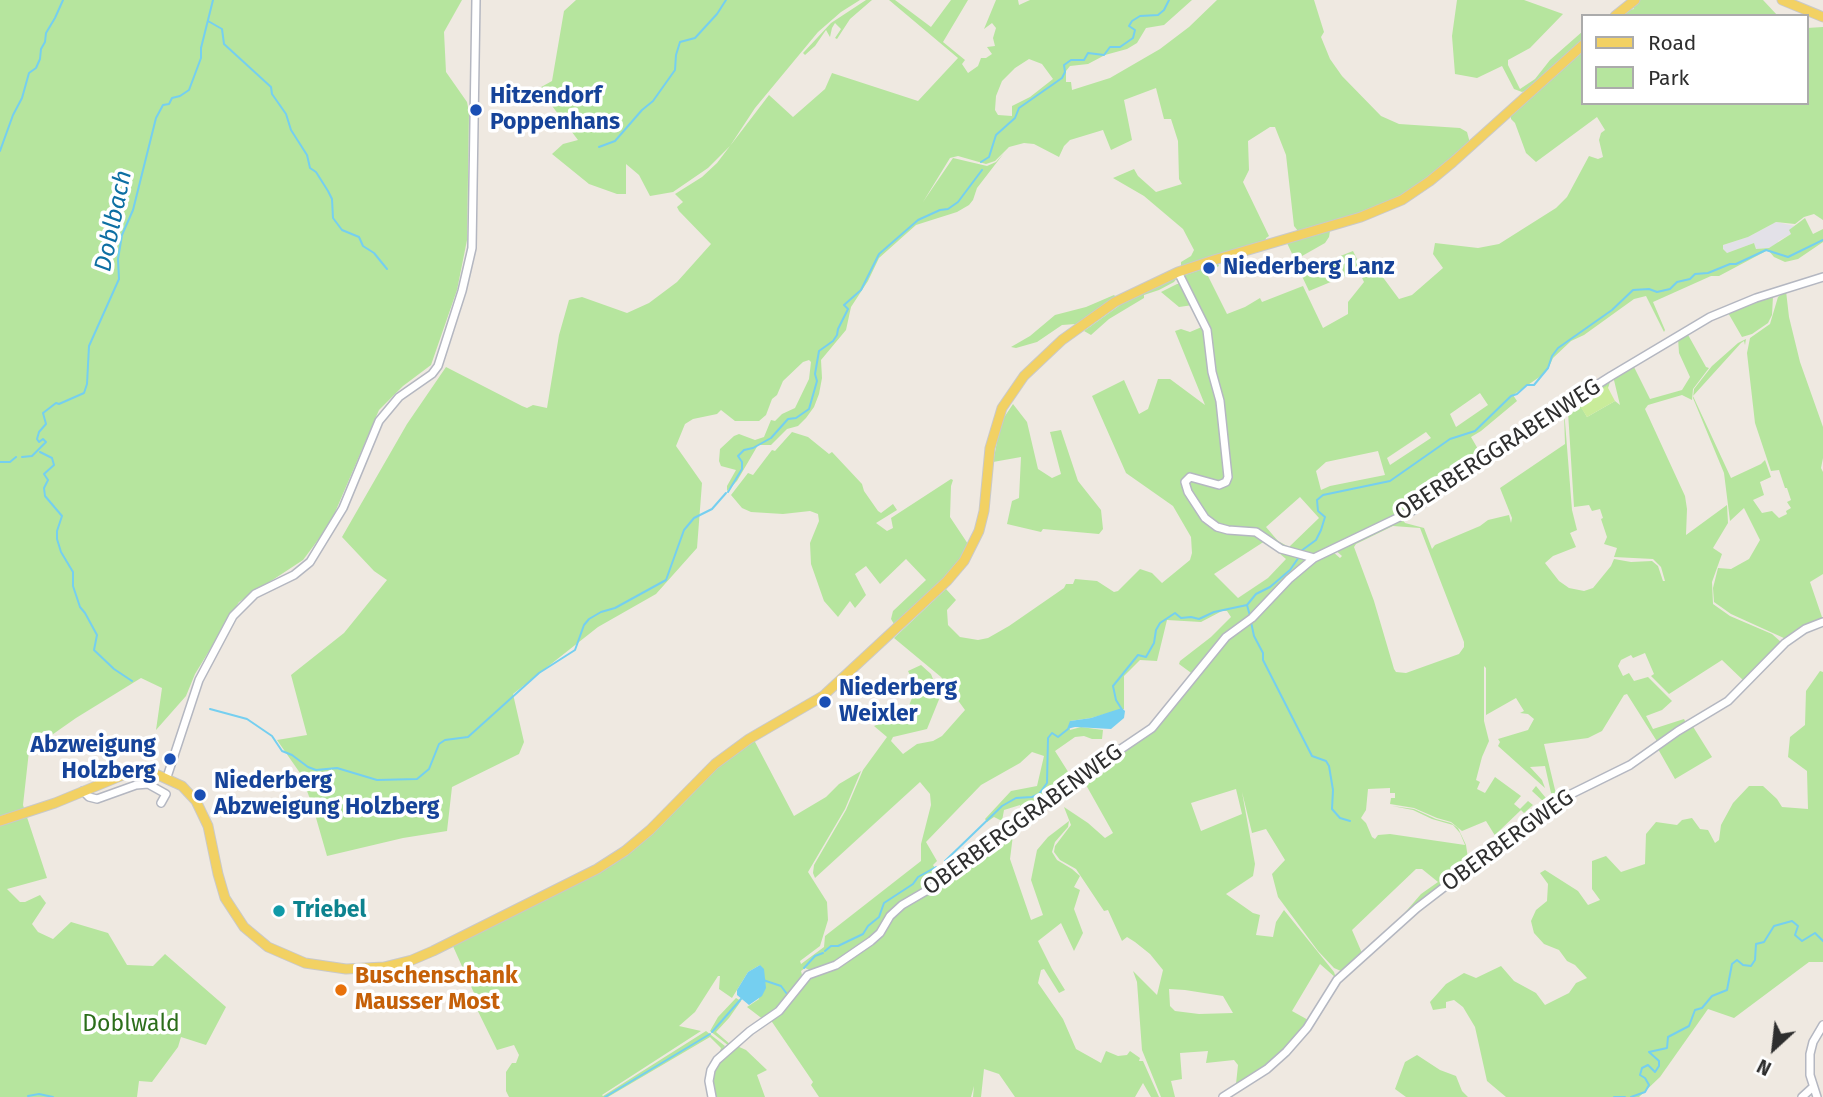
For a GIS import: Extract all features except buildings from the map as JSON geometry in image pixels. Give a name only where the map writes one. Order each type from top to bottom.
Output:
[{"type":"main road","points":[[1618,14],[1635,0]]},
{"type":"main road","points":[[1782,0],[1823,17]]},
{"type":"main road","points":[[0,821],[128,774],[150,773],[167,777],[189,792],[201,808],[208,826],[225,898],[239,921],[262,943],[296,960],[346,969],[384,967],[433,951],[617,857],[650,830],[698,780],[729,753],[831,689],[947,581],[968,555],[983,519],[994,430],[1002,408],[1018,382],[1054,346],[1130,294],[1178,272],[1361,217],[1402,200],[1455,160],[1582,45]]},
{"type":"street","points":[[167,777],[199,680],[233,616],[242,604],[255,594],[288,579],[310,562],[343,508],[379,421],[399,397],[428,377],[438,366],[462,291],[472,248],[476,0]]},
{"type":"street","points":[[1178,272],[1207,330],[1212,372],[1220,401],[1228,477],[1226,482],[1219,485],[1190,477],[1185,482],[1186,488],[1198,508],[1213,524],[1225,530],[1258,533],[1278,547],[1314,558]]},
{"type":"street","name":"OBERBERGGRABENWEG","points":[[712,1097],[709,1081],[717,1060],[779,1011],[808,975],[836,965],[871,941],[902,905],[954,875],[1019,818],[1152,728],[1226,637],[1252,618],[1289,579],[1314,558],[1414,510],[1483,457],[1710,317],[1745,302],[1823,276]]},
{"type":"street","name":"OBERBERGWEG","points":[[1223,1097],[1267,1069],[1286,1052],[1307,1028],[1340,976],[1417,908],[1555,802],[1630,765],[1678,731],[1728,701],[1785,643],[1805,629],[1823,622]]},
{"type":"street","points":[[83,791],[89,797],[97,799],[136,785],[148,784],[166,794],[161,803]]},
{"type":"street","points":[[1817,1097],[1810,1075],[1810,1054],[1813,1042],[1823,1025]]},
{"type":"street","points":[[1802,1097],[1813,1087]]},
{"type":"shaded area","points":[[1776,222],[1795,226],[1790,230],[1791,234],[1778,241],[1779,243],[1769,248],[1756,249],[1754,243],[1727,253],[1723,249],[1723,245],[1748,237]]},
{"type":"green space","name":"Doblwald","points":[[0,0],[462,0],[444,32],[446,72],[467,102],[469,112],[467,240],[457,290],[431,365],[403,386],[379,410],[330,524],[303,560],[239,602],[195,674],[186,696],[156,730],[162,688],[141,678],[29,751],[23,805],[47,878],[7,889],[20,902],[40,895],[46,903],[32,924],[38,932],[53,939],[71,922],[108,933],[127,965],[153,966],[165,954],[226,1007],[206,1045],[181,1037],[178,1047],[152,1082],[139,1081],[137,1097],[0,1097]]},
{"type":"green space","points":[[576,0],[860,0],[818,32],[755,108],[730,146],[708,168],[673,192],[650,196],[639,175],[626,164],[626,194],[617,194],[589,184],[552,154],[563,144],[578,140],[549,102],[534,91],[552,81],[564,11]]},
{"type":"green space","points":[[866,0],[872,0],[850,19],[837,39],[835,38],[841,29],[835,23],[830,37],[826,30],[815,46],[805,55],[803,53],[831,23]]},
{"type":"green space","points":[[889,0],[895,0],[931,27],[951,0],[968,0],[943,42],[965,60],[962,64],[968,73],[978,66],[981,58],[992,54],[987,47],[995,46],[993,38],[996,28],[992,23],[984,29],[996,0],[1018,0],[1019,5],[1030,0],[1192,0],[1164,25],[1146,28],[1137,43],[1127,49],[1105,55],[1088,64],[1070,66],[1066,71],[1066,82],[1071,82],[1072,90],[1110,78],[1160,49],[1189,27],[1217,0],[1314,0],[1324,32],[1321,37],[1330,59],[1342,76],[1381,116],[1399,124],[1460,128],[1467,132],[1470,143],[1429,180],[1378,209],[1298,231],[1294,226],[1286,155],[1275,127],[1270,127],[1248,141],[1249,170],[1243,182],[1269,236],[1265,242],[1181,267],[1181,262],[1191,256],[1194,250],[1183,229],[1144,196],[1113,178],[1134,169],[1156,192],[1182,184],[1179,179],[1178,141],[1171,119],[1164,119],[1156,88],[1124,100],[1132,140],[1111,150],[1103,130],[1070,140],[1059,157],[1034,144],[1024,143],[1009,147],[995,161],[986,164],[958,156],[950,158],[923,202],[953,158],[987,166],[996,162],[1004,153],[977,188],[969,205],[957,212],[916,225],[879,258],[851,307],[846,330],[821,360],[819,394],[806,418],[798,426],[787,429],[771,445],[758,445],[737,481],[727,491],[736,470],[721,466],[720,449],[739,434],[755,440],[764,437],[771,420],[775,421],[795,408],[809,379],[811,362],[803,362],[783,381],[766,415],[759,421],[735,421],[721,410],[717,414],[693,419],[685,424],[676,446],[702,483],[697,548],[656,594],[598,627],[513,694],[524,742],[519,754],[452,787],[447,831],[403,838],[327,856],[300,773],[277,740],[307,735],[291,675],[344,633],[387,580],[374,571],[342,537],[407,424],[446,367],[522,406],[547,408],[559,335],[569,300],[582,297],[627,313],[649,303],[677,282],[711,244],[679,211],[677,207],[683,202],[675,194],[702,177],[717,163],[769,95],[793,117],[825,89],[832,73],[918,101],[958,58]],"holes":[[[1029,59],[1042,64],[1053,79],[1030,97],[1012,106],[1012,116],[998,115],[995,110],[996,96],[1002,81]]]},
{"type":"green space","points":[[1457,0],[1524,0],[1563,14],[1530,48],[1508,60],[1520,89],[1535,79],[1550,60],[1582,32],[1582,42],[1531,88],[1522,92],[1514,89],[1502,66],[1477,78],[1455,74],[1452,36]]},
{"type":"green space","points":[[1640,0],[1763,0],[1776,14],[1625,14],[1628,10],[1634,9],[1632,6]]},
{"type":"green space","points":[[1823,27],[1823,220],[1814,214],[1804,217],[1795,224],[1776,222],[1748,237],[1723,245],[1723,249],[1727,253],[1754,243],[1756,249],[1769,248],[1791,234],[1789,230],[1805,218],[1813,234],[1823,229],[1823,242],[1798,259],[1785,262],[1774,257],[1768,250],[1719,276],[1711,276],[1653,302],[1664,332],[1646,296],[1634,299],[1584,335],[1571,341],[1553,358],[1541,376],[1513,395],[1517,401],[1471,437],[1482,456],[1413,508],[1319,552],[1310,554],[1287,550],[1263,534],[1222,528],[1206,517],[1187,484],[1189,478],[1227,483],[1211,342],[1182,276],[1218,264],[1219,266],[1206,272],[1227,314],[1260,298],[1262,302],[1303,286],[1323,328],[1348,314],[1348,302],[1364,282],[1362,278],[1368,274],[1376,275],[1379,272],[1399,299],[1412,295],[1443,268],[1433,254],[1435,243],[1478,248],[1499,244],[1556,208],[1567,197],[1589,156],[1598,159],[1603,157],[1599,140],[1605,130],[1597,117],[1536,162],[1526,153],[1511,116],[1582,51],[1582,105],[1809,105],[1809,28]],"holes":[[[1480,393],[1488,405],[1456,427],[1450,414]],[[1426,432],[1431,438],[1390,465],[1387,458]],[[1378,451],[1385,475],[1321,490],[1316,471],[1326,462]],[[1300,497],[1319,518],[1289,547],[1278,541],[1266,527]]]},
{"type":"green space","points":[[1330,231],[1325,243],[1295,260],[1287,243]]},
{"type":"green space","points":[[1353,251],[1362,269],[1309,291],[1300,272]]},
{"type":"green space","points":[[1177,278],[1159,290],[1144,295],[1144,298],[1109,319],[1091,335],[1084,331],[1130,298]]},
{"type":"green space","points":[[1180,284],[1193,305],[1179,307],[1161,292]]},
{"type":"green space","points":[[1786,291],[1800,362],[1823,427],[1823,574],[1810,582],[1823,620],[1786,639],[1731,614],[1714,602],[1713,588],[1718,568],[1731,569],[1749,559],[1760,540],[1744,508],[1730,521],[1724,473],[1693,396],[1731,478],[1765,460],[1771,477],[1760,482],[1764,495],[1753,500],[1762,513],[1772,511],[1779,518],[1787,514],[1786,511],[1791,508],[1787,502],[1791,500],[1787,488],[1779,470],[1771,471],[1755,423],[1747,353],[1750,338],[1770,324],[1778,297]]},
{"type":"green space","points":[[1114,295],[1116,297],[1107,304],[1076,324],[1062,325],[1037,342],[1011,347],[1030,336],[1055,315],[1086,307]]},
{"type":"green space","points":[[1773,296],[1772,315],[1768,323],[1742,337],[1727,311]]},
{"type":"green space","points":[[1204,326],[1216,391],[1226,477],[1222,483],[1184,480],[1212,526],[1250,532],[1306,562],[1252,617],[1234,629],[1194,675],[1179,664],[1180,661],[1231,617],[1227,611],[1222,611],[1201,622],[1167,620],[1157,661],[1140,660],[1124,676],[1124,709],[1070,721],[1070,730],[1081,727],[1103,730],[1102,739],[1075,737],[1055,751],[1072,778],[1017,816],[1020,805],[1004,810],[1002,821],[994,817],[987,822],[985,819],[1011,791],[1037,786],[1044,756],[1032,752],[1020,763],[981,785],[926,842],[937,861],[933,865],[943,880],[912,897],[882,928],[838,962],[812,971],[805,968],[801,971],[803,979],[788,1000],[764,1020],[747,1007],[759,999],[760,965],[748,972],[732,998],[719,989],[718,976],[695,1012],[679,1026],[701,1031],[602,1095],[706,1031],[725,1046],[718,1057],[721,1048],[710,1037],[608,1097],[509,1097],[506,1091],[506,1072],[512,1063],[516,1063],[519,1055],[514,1045],[497,1050],[470,995],[474,993],[452,944],[598,871],[711,770],[754,740],[794,816],[861,771],[845,809],[808,872],[827,902],[828,920],[820,946],[800,961],[801,964],[824,947],[825,936],[921,861],[921,844],[931,805],[930,794],[920,782],[815,878],[813,873],[814,865],[846,810],[863,770],[887,737],[874,726],[883,722],[902,723],[916,688],[908,671],[921,665],[931,674],[940,697],[927,729],[893,737],[891,741],[903,754],[917,744],[942,736],[965,710],[941,677],[894,638],[946,589],[956,600],[947,610],[948,625],[960,637],[978,640],[988,638],[1009,626],[1066,584],[1073,584],[1075,579],[1097,581],[1114,592],[1140,569],[1152,573],[1162,583],[1190,560],[1191,537],[1173,506],[1126,473],[1092,396],[1124,380],[1139,414],[1148,409],[1158,379],[1170,379],[1205,405],[1175,331],[1181,329],[1190,332]],"holes":[[[1265,541],[1286,559],[1268,578],[1238,598],[1214,574]]]},
{"type":"green space","points":[[1687,333],[1709,368],[1693,389],[1692,400],[1682,395],[1648,405],[1645,409],[1685,496],[1686,535],[1727,505],[1728,523],[1713,548],[1722,554],[1712,582],[1713,604],[1730,616],[1772,634],[1781,642],[1745,682],[1722,660],[1669,694],[1651,676],[1654,674],[1645,653],[1621,660],[1618,666],[1623,676],[1629,673],[1634,681],[1648,677],[1672,701],[1662,710],[1646,716],[1653,729],[1684,719],[1686,723],[1658,743],[1627,694],[1624,695],[1602,731],[1588,738],[1544,744],[1557,798],[1551,793],[1545,766],[1530,767],[1542,780],[1545,788],[1498,746],[1498,739],[1528,730],[1534,719],[1528,714],[1520,713],[1524,711],[1516,698],[1486,715],[1484,666],[1484,721],[1489,741],[1476,780],[1480,782],[1477,789],[1485,793],[1495,777],[1521,796],[1514,804],[1520,809],[1528,801],[1533,805],[1524,813],[1521,810],[1497,833],[1501,837],[1545,803],[1532,791],[1536,786],[1550,803],[1499,842],[1486,821],[1462,831],[1451,822],[1414,808],[1390,804],[1395,793],[1390,793],[1390,788],[1368,789],[1366,810],[1361,818],[1372,837],[1375,839],[1378,835],[1390,834],[1465,845],[1453,825],[1432,819],[1413,810],[1392,806],[1414,809],[1436,819],[1451,823],[1458,828],[1466,845],[1469,865],[1395,924],[1421,894],[1438,882],[1422,869],[1416,869],[1352,930],[1362,953],[1341,971],[1334,968],[1318,951],[1278,897],[1272,874],[1285,860],[1266,829],[1252,833],[1242,792],[1255,864],[1253,876],[1226,894],[1260,915],[1256,935],[1273,937],[1276,922],[1284,910],[1336,978],[1320,964],[1292,1011],[1310,1021],[1273,1062],[1236,1084],[1238,1065],[1234,1060],[1206,1063],[1208,1051],[1180,1053],[1182,1079],[1171,1081],[1175,1097],[1161,1097],[1142,1050],[1137,982],[1133,971],[1157,995],[1163,970],[1150,954],[1135,942],[1127,937],[1122,941],[1108,910],[1104,911],[1076,869],[1060,860],[1054,852],[1055,846],[1071,825],[1064,807],[1105,838],[1113,833],[1081,776],[1144,736],[1220,646],[1314,560],[1333,552],[1340,558],[1342,556],[1334,549],[1402,518],[1405,523],[1424,528],[1432,549],[1435,545],[1488,520],[1509,515],[1511,523],[1512,518],[1500,488],[1565,444],[1564,414],[1486,461],[1486,458],[1564,409],[1572,510],[1577,530],[1570,533],[1576,547],[1553,556],[1545,563],[1559,581],[1569,588],[1584,591],[1593,588],[1614,559],[1631,562],[1652,561],[1658,566],[1665,581],[1661,567],[1653,559],[1614,557],[1617,548],[1604,544],[1607,537],[1600,509],[1592,511],[1589,505],[1574,507],[1568,412],[1572,403],[1611,379],[1608,388],[1579,403],[1587,417],[1615,401],[1620,405],[1613,376],[1633,365],[1650,399],[1682,390],[1690,377],[1679,353],[1678,338]],"holes":[[[1393,526],[1420,528],[1464,642],[1459,654],[1406,673],[1396,672],[1394,669],[1374,601],[1354,547]],[[1236,789],[1242,814],[1201,831],[1191,803]],[[1169,989],[1185,990],[1223,996],[1233,1013],[1199,1014],[1175,1011],[1170,1006]]]},
{"type":"green space","points":[[1746,339],[1745,345],[1744,341],[1741,343],[1693,396],[1694,389],[1712,366]]},
{"type":"green space","points":[[1607,386],[1615,401],[1587,417],[1578,403]]},
{"type":"green space","points":[[1013,404],[1027,422],[1038,469],[1052,478],[1061,474],[1050,432],[1061,430],[1078,481],[1101,510],[1103,529],[1099,534],[1043,529],[1041,532],[1007,524],[1012,501],[1019,498],[1021,457],[993,462],[1001,422]]},
{"type":"green space","points":[[792,432],[808,437],[829,454],[832,452],[862,484],[878,511],[881,513],[893,504],[897,510],[876,523],[887,531],[893,528],[891,518],[953,480],[950,517],[970,547],[953,572],[894,624],[891,619],[893,611],[926,580],[906,559],[880,584],[866,566],[855,574],[866,595],[855,608],[850,601],[838,617],[824,601],[811,564],[810,543],[819,521],[818,514],[810,511],[783,514],[751,512],[742,508],[731,495],[748,473],[753,475],[772,450],[775,451]]},
{"type":"green space","points":[[1820,671],[1823,672],[1823,962],[1809,962],[1734,1018],[1708,1009],[1660,1077],[1639,1097],[1506,1097],[1487,1081],[1475,1027],[1463,1007],[1454,1000],[1446,1002],[1446,1008],[1433,1010],[1430,1002],[1446,984],[1464,973],[1476,978],[1501,966],[1514,981],[1536,993],[1545,1005],[1569,993],[1576,983],[1587,978],[1575,965],[1567,961],[1559,950],[1544,944],[1534,933],[1531,921],[1536,910],[1547,901],[1548,884],[1540,873],[1545,870],[1578,891],[1588,905],[1600,900],[1592,889],[1592,861],[1606,856],[1621,872],[1645,864],[1646,834],[1656,822],[1677,825],[1682,820],[1692,818],[1700,829],[1708,830],[1715,843],[1719,840],[1721,825],[1733,803],[1749,786],[1763,786],[1782,807],[1808,809],[1807,771],[1788,757],[1790,737],[1805,725],[1806,691]]},
{"type":"green space","points":[[1692,725],[1712,757],[1675,779],[1658,749]]},
{"type":"green space","points":[[1027,816],[1013,835],[1010,859],[1031,920],[1043,915],[1031,880],[1037,850],[1048,837],[1069,821],[1068,827],[1055,842],[1052,852],[1057,860],[1080,876],[1074,887],[1080,890],[1074,909],[1083,933],[1074,951],[1061,923],[1038,941],[1065,990],[1059,993],[1044,969],[1041,970],[1038,983],[1063,1019],[1076,1049],[1101,1063],[1106,1051],[1118,1056],[1127,1055],[1130,1051],[1140,1058],[1139,1061],[1143,1061],[1159,1097],[1151,1097],[1143,1083],[1135,1097],[1015,1097],[999,1074],[984,1069],[981,1097],[973,1097],[974,1086],[971,1097],[819,1097],[811,1085],[813,1082],[770,1019],[805,981],[872,942],[903,906],[946,881]]},
{"type":"green space","points":[[736,998],[741,1001],[716,1032],[731,1045],[729,1046],[710,1031],[718,1017]]},
{"type":"green space","points":[[737,1046],[746,1050],[767,1070],[757,1075],[765,1097],[714,1097],[711,1090],[715,1065]]},
{"type":"green space","points":[[1417,1055],[1440,1070],[1456,1076],[1462,1091],[1468,1097],[1406,1097],[1395,1089],[1405,1062]]},
{"type":"water","points":[[1122,708],[1125,711],[1124,718],[1111,729],[1067,729],[1070,721],[1091,718]]},
{"type":"water","points":[[760,965],[764,969],[766,988],[762,996],[749,1005],[737,995],[737,990],[748,972]]},
{"type":"waterway","points":[[0,151],[22,98],[29,73],[36,68],[46,33],[63,0]]},
{"type":"waterway","name":"Doblbach","points":[[22,457],[32,456],[46,442],[43,439],[39,442],[37,439],[46,424],[43,413],[56,403],[84,393],[89,346],[119,279],[118,259],[122,235],[133,210],[156,118],[163,105],[169,104],[172,98],[189,90],[201,58],[213,0]]},
{"type":"waterway","points":[[599,147],[615,141],[653,101],[675,70],[680,42],[695,38],[726,0]]},
{"type":"waterway","points":[[981,162],[989,157],[996,135],[1015,118],[1019,108],[1062,78],[1064,65],[1071,60],[1084,60],[1088,53],[1104,55],[1110,47],[1120,47],[1133,38],[1135,30],[1129,26],[1132,21],[1140,16],[1158,15],[1169,0]]},
{"type":"waterway","points":[[208,21],[222,29],[224,44],[271,87],[272,94],[286,114],[291,130],[307,155],[310,168],[316,172],[332,199],[333,218],[342,230],[359,237],[363,246],[374,253],[387,269]]},
{"type":"waterway","points":[[728,492],[742,469],[738,456],[744,450],[771,438],[788,419],[796,418],[809,409],[817,381],[815,374],[819,351],[837,335],[848,309],[844,305],[861,290],[879,254],[918,220],[948,209],[958,202],[982,170]]},
{"type":"waterway","points":[[1301,551],[1316,540],[1321,530],[1325,517],[1318,511],[1317,500],[1323,495],[1390,481],[1450,439],[1475,431],[1511,396],[1527,385],[1534,385],[1548,368],[1558,348],[1612,310],[1633,290],[1649,289],[1657,292],[1670,289],[1677,282],[1690,279],[1695,274],[1708,273],[1736,264],[1766,250],[1788,257],[1823,240]]},
{"type":"waterway","points":[[40,452],[52,458],[54,465],[44,474],[48,480],[44,488],[45,496],[62,516],[57,539],[73,572],[73,586],[80,607],[97,635],[94,650],[132,681]]},
{"type":"waterway","name":"Doblbach","points":[[0,462],[10,462],[16,457]]},
{"type":"waterway","points":[[210,709],[247,719],[272,736],[282,751],[316,770],[337,768],[377,780],[417,779],[429,769],[439,744],[445,740],[468,737],[539,673],[575,650],[589,619],[666,580],[684,530],[694,518],[712,509],[726,493]]},
{"type":"waterway","points":[[1121,708],[1113,686],[1138,655],[1146,657],[1160,623],[1175,613],[1181,618],[1199,619],[1214,612],[1247,605],[1256,594],[1270,587],[1290,570],[1299,557]]},
{"type":"waterway","points":[[1247,605],[1250,616]]},
{"type":"waterway","points":[[1251,622],[1254,636],[1263,653],[1263,660],[1312,756],[1326,761],[1329,766],[1333,790],[1332,809],[1340,818],[1350,821]]},
{"type":"waterway","points":[[945,861],[1002,806],[1016,798],[1039,794],[1047,783],[1048,738],[1052,733],[1058,737],[1068,729]]},
{"type":"waterway","points":[[825,951],[831,946],[838,946],[863,934],[879,917],[884,903],[936,867]]},
{"type":"waterway","points":[[1631,1097],[1645,1092],[1649,1085],[1640,1075],[1642,1068],[1648,1065],[1655,1072],[1659,1066],[1659,1061],[1649,1052],[1667,1048],[1668,1037],[1689,1026],[1695,1010],[1702,1008],[1712,996],[1727,990],[1732,964],[1737,960],[1743,965],[1751,966],[1755,960],[1756,944],[1764,942],[1774,926],[1792,921],[1798,926],[1795,935],[1802,941],[1815,933],[1823,941]]},
{"type":"waterway","points":[[804,968],[815,956],[823,953]]},
{"type":"waterway","points":[[763,980],[781,986],[787,994]]},
{"type":"waterway","points":[[712,1032],[741,999]]},
{"type":"waterway","points":[[605,1097],[710,1034]]},
{"type":"waterway","points":[[28,1096],[39,1094],[53,1097]]},
{"type":"waterway","points":[[1614,1097],[1625,1097]]},
{"type":"place","name":"Hitzendorf Poppenhans","points":[[476,110]]},
{"type":"place","name":"Niederberg Lanz","points":[[1209,268]]},
{"type":"place","name":"Niederberg Weixler","points":[[825,702]]},
{"type":"place","name":"Abzweigung Holzberg","points":[[170,759]]},
{"type":"place","name":"Niederberg Abzweigung Holzberg","points":[[200,795]]},
{"type":"place","name":"Triebel","points":[[279,911]]},
{"type":"place","name":"Buschenschank Mausser Most","points":[[341,990]]}]
